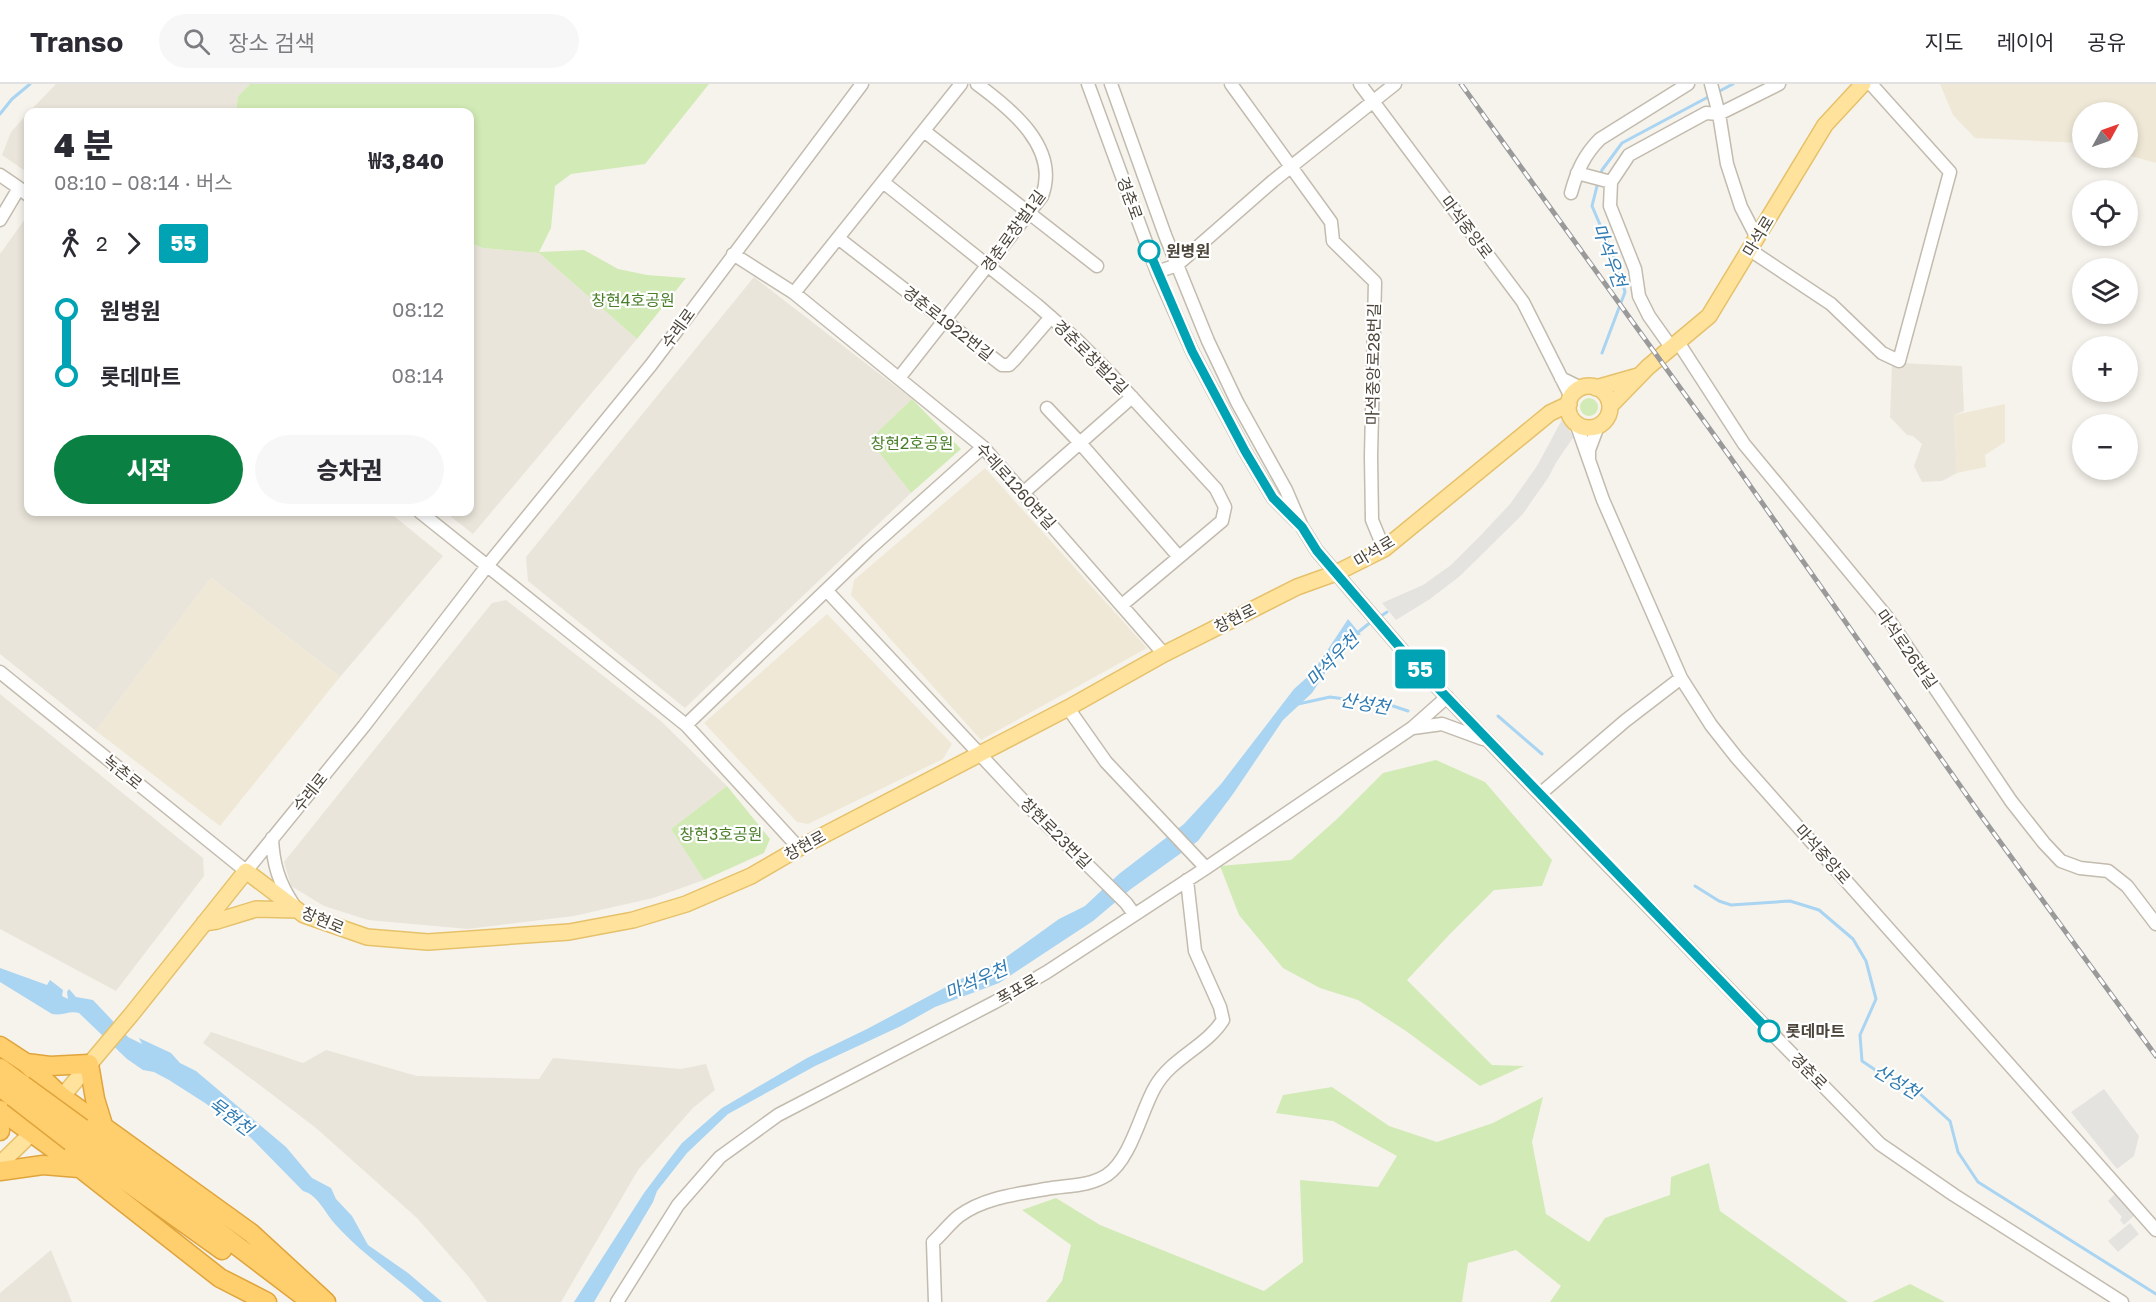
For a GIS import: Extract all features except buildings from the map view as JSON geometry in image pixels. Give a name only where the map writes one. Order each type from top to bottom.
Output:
[{"type":"highway","points":[[0,1046],[26,1063],[61,1096],[251,1233],[326,1302]]},
{"type":"highway","points":[[26,1063],[50,1066],[89,1064],[95,1099],[103,1125]]},
{"type":"highway","points":[[0,1068],[9,1095],[33,1134],[220,1278],[267,1302]]},
{"type":"highway","points":[[9,1095],[76,1135],[310,1302]]},
{"type":"highway","points":[[76,1135],[294,1302]]},
{"type":"highway","points":[[0,1171],[43,1165],[80,1168]]},
{"type":"main road","name":"마석로","points":[[1610,406],[1638,376],[1709,316],[1825,125],[1863,84]]},
{"type":"main road","name":"마석로","points":[[1336,573],[1383,549],[1550,413],[1579,394],[1638,376]]},
{"type":"main road","points":[[1579,394],[1605,394],[1610,406],[1607,418],[1598,426],[1587,428],[1576,423],[1569,411],[1579,394]]},
{"type":"main road","name":"창현로","points":[[246,871],[304,915],[367,938],[428,942],[569,932],[633,920],[686,904],[751,876],[979,752],[1068,708],[1164,654],[1297,587],[1336,573]]},
{"type":"main road","name":"수레로","points":[[89,1064],[131,1016],[246,871]]},
{"type":"main road","points":[[204,923],[256,909],[297,910]]},
{"type":"main road","points":[[0,1164],[33,1134],[61,1096],[89,1064]]},
{"type":"street","name":"수레로","points":[[246,871],[364,726],[487,566],[651,365],[862,84]]},
{"type":"street","points":[[794,293],[961,84]]},
{"type":"street","name":"경춘로창벌1길","points":[[899,378],[1029,213],[1042,196],[1046,186],[1043,154],[1030,133],[1017,118],[977,84]]},
{"type":"street","name":"경춘로","points":[[1088,84],[1157,272],[1192,351],[1245,451],[1273,498],[1302,527]]},
{"type":"street","name":"경춘로","points":[[1111,84],[1208,341],[1237,402],[1286,490],[1302,527],[1317,551],[1388,634],[1540,795],[1880,1144],[1954,1195],[2122,1302]]},
{"type":"street","name":"마석중앙로28번길","points":[[1231,84],[1331,222],[1333,241],[1375,282],[1371,456],[1372,520],[1383,549]]},
{"type":"street","name":"마석중앙로","points":[[1360,84],[1523,302],[1561,378],[1579,394]]},
{"type":"street","points":[[1157,272],[1178,265],[1290,168],[1395,84]]},
{"type":"street","points":[[1571,193],[1582,174],[1581,162],[1600,139],[1688,84]]},
{"type":"street","points":[[1711,84],[1718,111],[1726,164],[1753,244],[1831,304],[1882,353],[1899,361],[1950,172],[1870,84]]},
{"type":"street","points":[[1582,174],[1609,181],[1629,155],[1706,113],[1718,111],[1779,84]]},
{"type":"street","points":[[924,131],[1097,266]]},
{"type":"street","points":[[0,175],[24,191],[0,220]]},
{"type":"street","name":"마석로26번길","points":[[1609,181],[1610,206],[1635,269],[1639,296],[1649,315],[1674,345],[1744,444],[1887,617],[2011,801],[2044,843],[2061,861],[2080,868],[2108,871],[2127,886],[2156,924]]},
{"type":"street","name":"경춘로창벌2길","points":[[883,182],[988,265],[1077,340],[1209,480],[1222,498],[1225,507],[1222,521],[1122,605]]},
{"type":"street","name":"경춘로1922번길","points":[[838,238],[1002,365],[1009,365],[1051,317]]},
{"type":"street","name":"수레로1260번길","points":[[733,254],[794,293],[983,447],[1164,654]]},
{"type":"street","points":[[1023,493],[1132,397]]},
{"type":"street","points":[[1047,408],[1179,557]]},
{"type":"street","name":"마석중앙로","points":[[1576,423],[1613,524],[1681,678],[1711,725],[1737,758],[2156,1230]]},
{"type":"street","points":[[1589,462],[1589,450],[1598,426]]},
{"type":"street","points":[[686,725],[868,550],[983,447]]},
{"type":"street","points":[[425,516],[686,725],[799,848]]},
{"type":"street","name":"창현로23번길","points":[[827,591],[1031,809],[1126,903],[1134,914]]},
{"type":"street","name":"녹촌로","points":[[0,672],[246,871]]},
{"type":"street","points":[[1540,795],[1625,721],[1681,678]]},
{"type":"street","name":"폭포로","points":[[617,1302],[678,1205],[720,1157],[778,1115],[995,1002],[1047,972],[1206,868],[1412,728],[1447,697]]},
{"type":"street","points":[[1068,708],[1106,762],[1206,868]]},
{"type":"street","points":[[1412,728],[1442,724],[1489,741]]},
{"type":"street","points":[[272,838],[275,869],[285,892],[297,910]]},
{"type":"street","points":[[935,1302],[933,1242],[959,1216],[987,1201],[1047,1189],[1085,1185],[1109,1174],[1127,1151],[1155,1085],[1176,1062],[1216,1031],[1223,1020],[1220,1007],[1195,951],[1186,880]]},
{"type":"shaded area","points":[[56,84],[250,84],[238,96],[236,108],[33,108]]},
{"type":"shaded area","points":[[1940,84],[2156,84],[2156,163],[2138,158],[2138,102],[2072,102],[2072,143],[1975,138],[1953,115]]},
{"type":"shaded area","points":[[24,117],[24,170],[2,155],[11,132]]},
{"type":"shaded area","points":[[24,221],[24,516],[394,516],[443,556],[340,677],[211,578],[96,731],[0,654],[0,254]]},
{"type":"shaded area","points":[[474,245],[483,248],[539,253],[637,339],[473,534],[450,516],[474,516]]},
{"type":"shaded area","points":[[754,277],[912,399],[869,440],[911,493],[685,708],[528,581],[526,557]]},
{"type":"shaded area","points":[[1892,364],[1962,366],[1964,411],[1954,415],[1957,473],[1942,481],[1922,482],[1914,466],[1922,444],[1913,436],[1907,435],[1890,417]]},
{"type":"shaded area","points":[[2005,404],[2005,442],[1985,455],[1986,467],[1957,473],[1954,415]]},
{"type":"shaded area","points":[[1564,416],[1573,438],[1522,515],[1460,576],[1430,599],[1396,620],[1382,603],[1423,585],[1451,565],[1480,536],[1510,504],[1537,466]]},
{"type":"shaded area","points":[[985,468],[1147,648],[981,740],[851,595],[854,580]]},
{"type":"shaded area","points":[[211,578],[340,677],[220,826],[96,731]]},
{"type":"shaded area","points":[[506,600],[661,721],[727,786],[671,829],[704,880],[653,898],[574,916],[468,929],[368,920],[324,906],[291,886],[284,862],[492,603]]},
{"type":"shaded area","points":[[827,614],[952,744],[943,759],[808,824],[797,822],[704,723]]},
{"type":"shaded area","points":[[0,694],[203,858],[204,876],[116,991],[0,929]]},
{"type":"shaded area","points":[[211,1032],[303,1063],[326,1050],[417,1076],[539,1079],[553,1058],[681,1069],[706,1064],[715,1090],[693,1108],[638,1170],[561,1302],[487,1302],[468,1276],[417,1218],[316,1128],[203,1043]]},
{"type":"shaded area","points":[[2104,1089],[2139,1136],[2134,1156],[2117,1169],[2071,1112]]},
{"type":"shaded area","points":[[2115,1194],[2134,1216],[2124,1225],[2120,1220],[2122,1217],[2108,1201]]},
{"type":"shaded area","points":[[2130,1223],[2139,1234],[2118,1252],[2108,1241]]},
{"type":"shaded area","points":[[51,1250],[72,1302],[0,1302],[0,1293]]},
{"type":"green space","name":"창현4호공원","points":[[250,84],[709,84],[645,164],[571,174],[555,186],[551,228],[539,252],[584,250],[618,269],[647,275],[686,278],[637,339],[539,253],[483,248],[474,245],[474,108],[236,108],[238,96]]},
{"type":"green space","points":[[1589,398],[1596,400],[1598,407],[1596,414],[1589,416],[1582,414],[1580,407],[1582,400]]},
{"type":"green space","name":"창현2호공원","points":[[912,399],[961,449],[911,493],[869,440]]},
{"type":"green space","points":[[1436,760],[1485,782],[1552,860],[1542,886],[1494,890],[1407,980],[1492,1065],[1524,1066],[1480,1086],[1406,1031],[1358,1000],[1320,988],[1283,968],[1239,915],[1220,866],[1291,860],[1337,819],[1383,773]]},
{"type":"green space","name":"창현3호공원","points":[[727,786],[770,839],[764,853],[704,880],[671,829]]},
{"type":"green space","points":[[1332,1087],[1389,1126],[1437,1142],[1493,1123],[1543,1097],[1532,1142],[1546,1214],[1589,1242],[1605,1218],[1670,1195],[1671,1177],[1709,1163],[1720,1211],[1848,1302],[1550,1302],[1561,1286],[1516,1250],[1468,1263],[1462,1302],[1046,1302],[1062,1281],[1071,1245],[1022,1210],[1056,1198],[1100,1225],[1264,1291],[1303,1262],[1300,1180],[1378,1187],[1397,1156],[1333,1121],[1276,1113],[1283,1095]]},
{"type":"green space","points":[[1910,1284],[1945,1302],[1872,1302]]},
{"type":"water","points":[[1348,619],[1361,635],[1356,635],[1329,667],[1312,693],[1283,720],[1198,841],[1131,889],[1093,921],[999,983],[935,1007],[901,1026],[815,1066],[728,1114],[687,1153],[657,1191],[653,1202],[594,1302],[574,1302],[644,1193],[682,1143],[722,1108],[807,1058],[976,971],[998,963],[1059,919],[1085,906],[1119,874],[1184,824],[1221,784],[1294,689],[1313,672]]},
{"type":"water","points":[[0,968],[47,985],[50,980],[63,990],[62,996],[68,999],[69,989],[76,997],[93,1000],[128,1037],[142,1044],[139,1038],[171,1053],[180,1063],[196,1071],[286,1147],[312,1178],[331,1188],[336,1199],[352,1216],[368,1245],[408,1273],[442,1302],[424,1302],[367,1255],[335,1224],[317,1200],[303,1191],[250,1137],[205,1103],[169,1080],[154,1072],[143,1070],[127,1059],[79,1013],[52,1014],[0,982]]},
{"type":"waterway","name":"묵현천","points":[[0,114],[12,99],[30,84]]},
{"type":"waterway","name":"마석우천","points":[[1716,93],[1733,84]]},
{"type":"waterway","name":"마석우천","points":[[1600,176],[1622,143],[1710,96]]},
{"type":"waterway","name":"마석우천","points":[[1598,182],[1592,206],[1619,269],[1625,292],[1602,353]]},
{"type":"waterway","name":"마석우천","points":[[1378,618],[1387,612]]},
{"type":"waterway","name":"마석우천","points":[[1356,634],[1372,621]]},
{"type":"waterway","name":"산성천","points":[[1298,704],[1330,697],[1390,705],[1408,711]]},
{"type":"waterway","name":"산성천","points":[[1498,716],[1542,754]]},
{"type":"waterway","name":"산성천","points":[[1695,886],[1719,901],[1731,905],[1790,901],[1819,910],[1853,939],[1866,961],[1876,999],[1860,1035],[1862,1061],[1919,1093],[1950,1121],[1958,1152],[1978,1182],[2156,1294]]},
{"type":"railway","points":[[1461,84],[1730,457],[1982,817],[2156,1056]]},
{"type":"bus line","name":"55","points":[[1149,251],[1192,351],[1245,451],[1273,498],[1302,527],[1317,551],[1408,657],[1769,1031]]},
{"type":"place","name":"원병원","points":[[1149,251]]},
{"type":"place","name":"롯데마트","points":[[1769,1031]]}]
